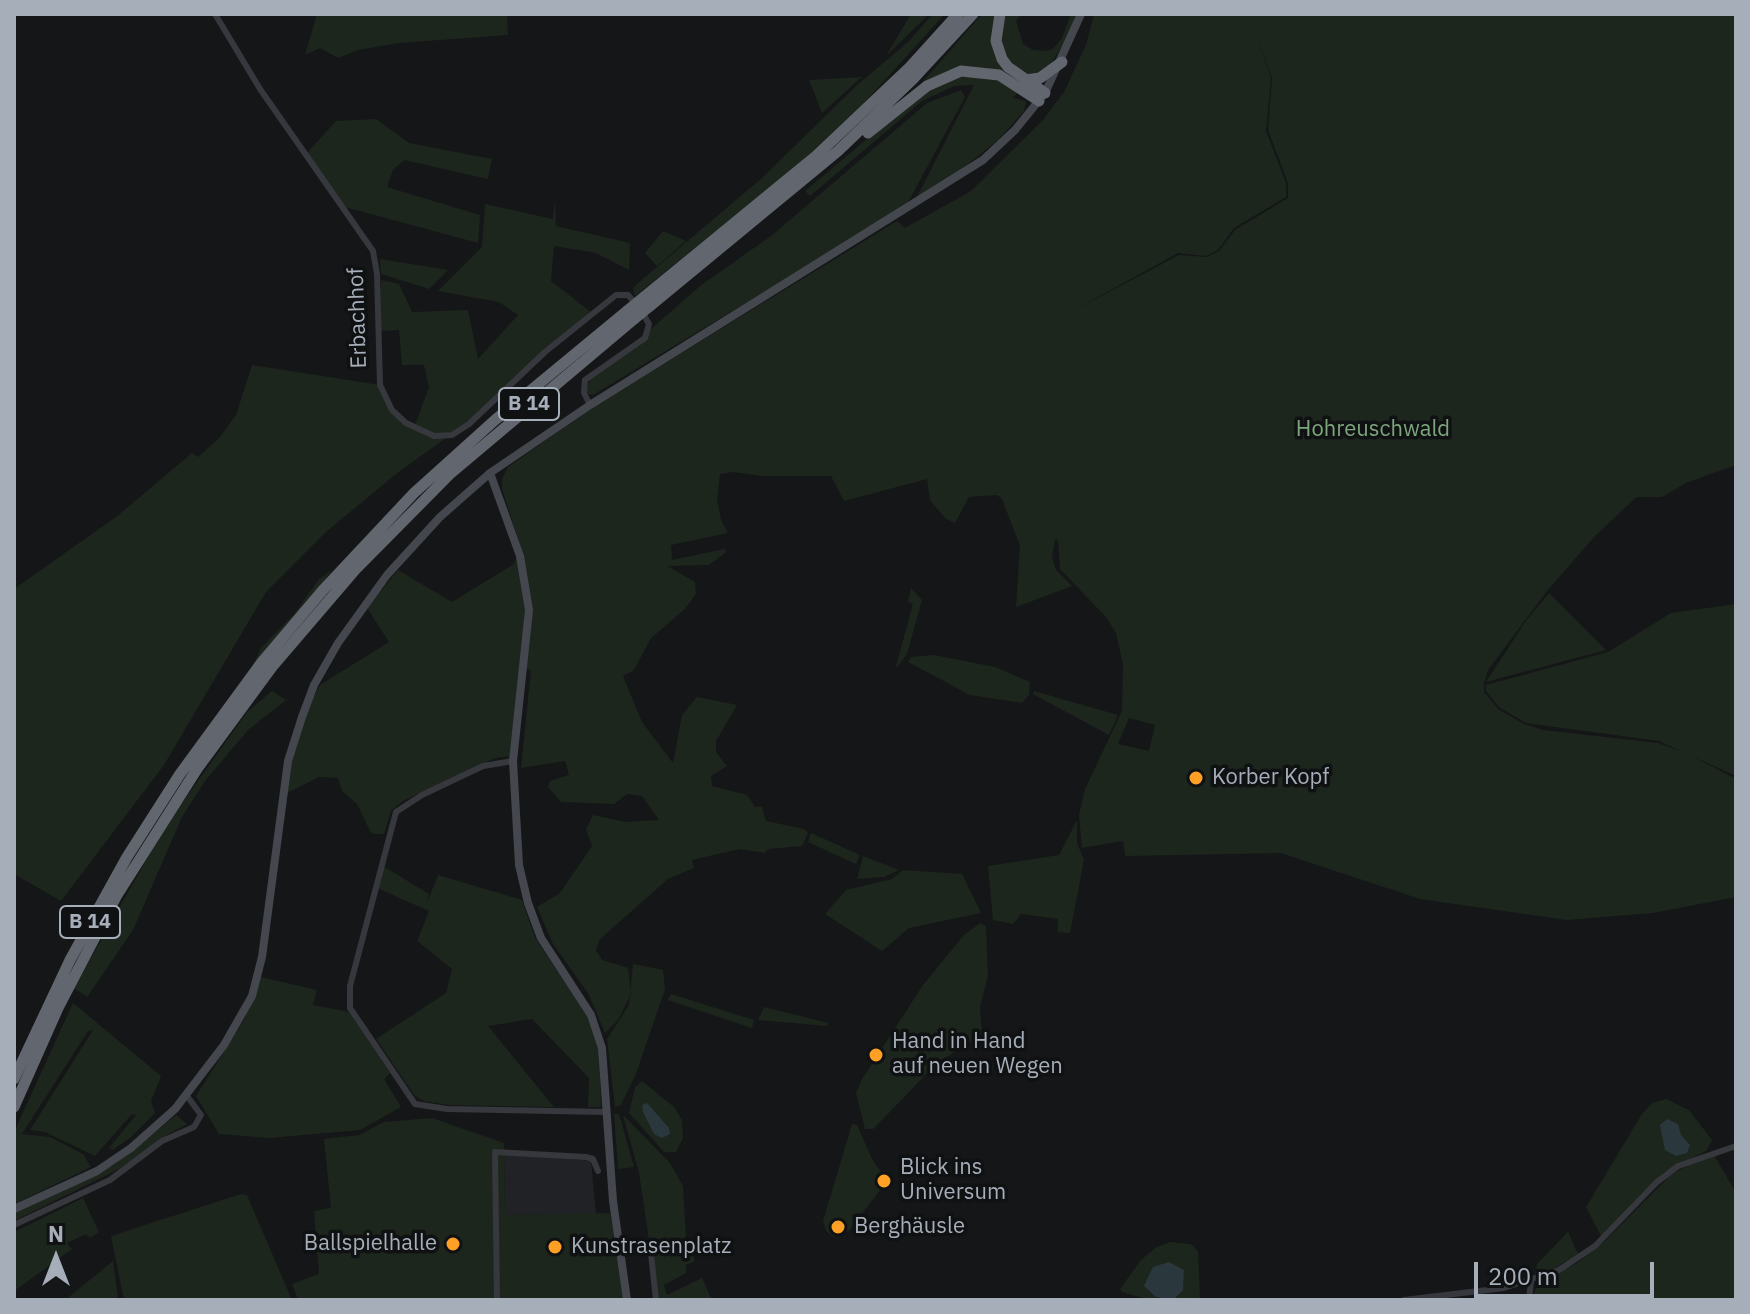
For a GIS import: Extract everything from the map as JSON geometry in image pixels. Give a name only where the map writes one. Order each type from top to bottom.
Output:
[{"type":"highway","points":[[944,31],[949,14]]},
{"type":"highway","name":"B 14","points":[[647,302],[816,156],[958,14]]},
{"type":"highway","name":"B 14","points":[[14,1079],[70,960],[127,857],[187,763],[262,662],[351,559],[431,477],[838,151],[913,79],[973,14]]},
{"type":"highway","points":[[1000,14],[996,29],[998,50],[1008,67],[1042,97]]},
{"type":"highway","points":[[1026,80],[1040,78],[1062,62]]},
{"type":"highway","points":[[838,151],[856,143],[914,95],[948,75],[974,70],[999,75],[1042,97]]},
{"type":"highway","name":"B 14","points":[[14,1107],[58,1008],[123,884],[197,769],[264,677],[330,597],[429,495],[630,315]]},
{"type":"street","name":"Erbachhof","points":[[215,14],[260,89],[373,251],[377,274],[379,377],[383,393],[398,417],[434,436],[452,435],[469,424],[545,352],[616,295],[625,294],[647,319],[649,329],[638,345],[585,380],[584,393],[590,405]]},
{"type":"street","points":[[14,1209],[97,1171],[158,1126],[187,1096],[224,1045],[252,996],[262,957],[288,761],[314,685],[338,643],[387,575],[440,517],[490,473],[590,405],[952,182],[1000,146],[1042,97],[1062,62],[1081,14]]},
{"type":"street","points":[[490,473],[520,556],[529,610],[513,761],[516,841],[528,903],[541,938],[576,990],[597,1030],[602,1048],[617,1237],[627,1300]]},
{"type":"street","points":[[513,761],[483,766],[422,795],[396,812],[350,986],[350,1008],[415,1104],[461,1109],[607,1112]]},
{"type":"street","points":[[14,1225],[122,1173],[162,1141],[194,1127],[201,1115],[187,1096]]},
{"type":"street","points":[[1404,1300],[1540,1279],[1587,1252],[1657,1182],[1678,1166],[1736,1146]]},
{"type":"street","points":[[497,1300],[495,1152],[586,1157],[593,1159],[598,1171]]},
{"type":"street","points":[[651,1254],[656,1300]]},
{"type":"street","points":[[1529,1300],[1531,1281]]},
{"type":"shaded area","points":[[647,1103],[669,1128],[670,1134],[662,1138],[654,1134],[643,1112],[642,1105]]},
{"type":"shaded area","points":[[1667,1119],[1678,1124],[1681,1135],[1690,1145],[1687,1153],[1676,1156],[1665,1150],[1660,1125]]},
{"type":"shaded area","points":[[504,1153],[591,1161],[596,1214],[505,1215]]},
{"type":"shaded area","points":[[1169,1262],[1184,1270],[1183,1290],[1173,1300],[1156,1297],[1144,1286],[1153,1267]]},
{"type":"green space","points":[[317,14],[507,14],[508,35],[399,43],[358,50],[338,58],[320,48],[305,55]]},
{"type":"green space","points":[[911,14],[929,14],[886,56]]},
{"type":"green space","points":[[933,14],[945,14],[864,103],[799,164],[635,296],[633,288],[638,283],[762,178],[857,85],[908,42]]},
{"type":"green space","points":[[982,14],[996,14],[994,45],[1035,90],[982,68],[913,93]]},
{"type":"green space","points":[[1003,14],[1022,14],[1016,20],[1023,44],[1033,50],[1044,51],[1053,49],[1062,38],[1071,14],[1076,14],[1069,35],[1047,70],[1030,76],[1012,67],[1000,46]]},
{"type":"green space","name":"Hohreuschwald","points":[[1094,14],[1736,14],[1736,465],[1686,483],[1662,497],[1637,497],[1630,503],[1594,537],[1547,591],[1488,670],[1484,692],[1498,709],[1524,724],[1543,730],[1658,743],[1686,753],[1736,779],[1736,897],[1653,913],[1567,920],[1420,899],[1281,853],[1125,856],[1123,841],[1082,848],[1079,815],[1085,789],[1122,711],[1123,664],[1116,633],[1105,616],[1060,569],[1058,541],[1055,539],[1052,558],[1056,570],[1072,586],[1016,607],[1020,546],[1002,499],[997,495],[969,497],[955,523],[945,518],[930,500],[927,479],[844,501],[831,476],[763,476],[733,472],[720,474],[717,500],[721,520],[728,533],[671,545],[672,560],[725,549],[726,552],[709,565],[667,566],[695,582],[696,594],[685,609],[651,638],[634,670],[623,676],[642,722],[673,763],[682,715],[697,697],[737,705],[716,741],[716,752],[727,766],[711,776],[712,786],[747,795],[755,807],[762,807],[766,821],[804,829],[808,833],[802,846],[768,849],[765,853],[739,849],[692,860],[694,868],[668,879],[600,939],[596,950],[602,960],[628,968],[631,994],[618,1020],[605,1033],[588,993],[553,944],[537,907],[560,893],[592,846],[586,829],[593,815],[625,822],[659,820],[642,796],[627,794],[614,804],[561,802],[548,787],[550,781],[569,775],[565,761],[521,768],[531,670],[520,669],[510,756],[495,758],[403,801],[391,811],[384,834],[371,833],[357,804],[342,791],[338,778],[319,777],[285,794],[291,758],[312,699],[320,685],[389,642],[367,608],[398,570],[452,602],[514,564],[521,548],[502,489],[502,479],[508,467],[592,408],[897,221],[905,228],[971,191],[1043,120],[1064,92],[1086,45]],"holes":[[[1256,36],[1272,78],[1268,130],[1288,183],[1288,198],[1235,230],[1219,251],[1207,257],[1179,255],[1073,311],[1178,253],[1206,256],[1218,250],[1234,228],[1286,197],[1286,183],[1266,131],[1271,78]],[[1129,718],[1155,725],[1149,751],[1118,744]]]},
{"type":"green space","points":[[962,75],[990,76],[1019,91],[1013,98],[1026,101],[1024,111],[998,140],[953,176],[917,197],[974,85],[954,86],[922,101],[810,196],[805,191],[918,96]]},
{"type":"green space","points":[[862,77],[855,83],[822,113],[809,80]]},
{"type":"green space","points":[[961,90],[965,97],[906,206],[593,395],[588,394],[586,390],[590,380],[642,344],[651,329],[700,286],[771,236],[927,103]]},
{"type":"green space","points":[[376,119],[409,143],[492,159],[488,179],[404,160],[393,170],[387,187],[480,215],[478,243],[345,207],[307,153],[336,121]]},
{"type":"green space","points":[[555,198],[556,226],[630,243],[629,270],[596,253],[554,246],[551,281],[591,312],[468,422],[396,474],[326,532],[266,592],[164,765],[61,901],[14,874],[14,589],[116,517],[192,453],[198,457],[220,437],[236,415],[252,365],[380,385],[386,400],[414,428],[429,387],[424,365],[402,365],[399,330],[379,331],[381,280],[399,284],[412,312],[468,310],[478,359],[518,315],[499,302],[438,291],[482,247],[485,204],[553,219]]},
{"type":"green space","points":[[663,231],[686,241],[657,266],[645,253]]},
{"type":"green space","points":[[380,259],[448,270],[429,289],[381,274]]},
{"type":"green space","points":[[333,569],[252,668],[261,648],[294,614],[319,579]]},
{"type":"green space","points":[[911,588],[922,600],[907,654],[895,670],[913,604],[908,602]]},
{"type":"green space","points":[[1549,593],[1606,650],[1486,682],[1525,622]]},
{"type":"green space","points":[[1736,604],[1736,776],[1659,741],[1526,723],[1499,707],[1486,691],[1486,685],[1608,652],[1671,613]]},
{"type":"green space","points":[[934,655],[995,667],[1030,682],[1029,695],[1022,703],[970,695],[908,662],[911,657]]},
{"type":"green space","points":[[272,691],[286,700],[248,730],[205,781],[182,817],[133,930],[87,997],[74,988],[163,830],[247,712]]},
{"type":"green space","points":[[1034,691],[1118,715],[1109,735],[1033,694]]},
{"type":"green space","points":[[1077,820],[1077,843],[1084,860],[1070,933],[1058,932],[1058,919],[1021,914],[1013,924],[993,920],[988,866],[1059,855]]},
{"type":"green space","points":[[811,833],[860,855],[856,864],[808,842]]},
{"type":"green space","points":[[863,856],[899,870],[884,877],[857,879]]},
{"type":"green space","points":[[383,866],[429,894],[427,903],[438,875],[522,900],[535,938],[589,1017],[599,1048],[601,1107],[588,1107],[589,1078],[532,1019],[488,1026],[554,1107],[449,1105],[424,1101],[415,1096],[376,1039],[446,993],[452,969],[417,941],[429,911],[377,888]]},
{"type":"green space","points":[[903,870],[962,874],[981,913],[909,928],[882,951],[825,914],[846,890],[892,879]]},
{"type":"green space","points":[[980,923],[986,926],[988,976],[980,1007],[982,1035],[937,1063],[873,1129],[865,1129],[856,1093],[862,1079],[923,985],[964,935]]},
{"type":"green space","points":[[633,964],[663,970],[665,989],[636,1074],[621,1105],[615,1107],[607,1039],[629,1005]]},
{"type":"green space","points":[[261,977],[317,990],[313,1005],[349,1012],[390,1073],[384,1079],[401,1107],[360,1130],[269,1138],[219,1134],[196,1096],[244,1020]]},
{"type":"green space","points":[[671,994],[754,1020],[752,1028],[668,1000]]},
{"type":"green space","points":[[73,1003],[161,1076],[151,1101],[155,1113],[131,1137],[113,1150],[109,1148],[136,1115],[132,1114],[95,1156],[45,1132],[30,1130],[93,1030],[88,1031],[22,1134],[50,1137],[83,1154],[91,1167],[14,1204],[14,1132]]},
{"type":"green space","points":[[764,1007],[828,1023],[827,1026],[758,1020]]},
{"type":"green space","points":[[642,1081],[674,1107],[682,1120],[683,1138],[676,1152],[664,1152],[629,1113],[635,1087]]},
{"type":"green space","points":[[1666,1099],[1689,1110],[1712,1140],[1706,1151],[1664,1172],[1601,1236],[1586,1207],[1642,1114],[1652,1103]]},
{"type":"green space","points":[[614,1114],[619,1114],[634,1167],[618,1169]]},
{"type":"green space","points":[[176,1115],[187,1124],[163,1137],[127,1165],[14,1221],[14,1213],[114,1165]]},
{"type":"green space","points":[[623,1115],[670,1163],[683,1186],[686,1238],[695,1261],[686,1265],[686,1273],[664,1285],[667,1295],[702,1278],[712,1300],[658,1300],[639,1173]]},
{"type":"green space","points":[[432,1118],[504,1143],[505,1215],[610,1213],[624,1300],[298,1300],[292,1284],[319,1274],[314,1211],[331,1208],[324,1139],[359,1135],[384,1122]]},
{"type":"green space","points":[[852,1124],[857,1125],[872,1159],[887,1181],[849,1231],[834,1237],[826,1231],[823,1221]]},
{"type":"green space","points":[[1714,1155],[1736,1193],[1736,1300],[1532,1300],[1538,1282],[1577,1263],[1604,1242],[1671,1175],[1691,1163]]},
{"type":"green space","points":[[241,1194],[247,1195],[292,1300],[124,1300],[111,1236]]},
{"type":"green space","points":[[83,1198],[99,1232],[90,1238],[86,1234],[67,1243],[72,1249],[17,1289],[14,1297],[14,1232]]},
{"type":"green space","points":[[1568,1232],[1578,1254],[1555,1268],[1535,1274],[1537,1264]]},
{"type":"green space","points":[[1170,1242],[1191,1244],[1198,1251],[1200,1300],[1156,1297],[1164,1300],[1151,1300],[1122,1292],[1120,1289],[1141,1260],[1155,1248]]},
{"type":"green space","points":[[113,1261],[118,1298],[65,1300]]},
{"type":"place","name":"Korber Kopf","points":[[1196,778]]},
{"type":"place","name":"Hand in Hand auf neuen Wegen","points":[[876,1055]]},
{"type":"place","name":"Blick ins Universum","points":[[884,1181]]},
{"type":"place","name":"Berghäusle","points":[[838,1227]]},
{"type":"place","name":"Ballspielhalle","points":[[453,1244]]},
{"type":"place","name":"Kunstrasenplatz","points":[[555,1247]]}]
